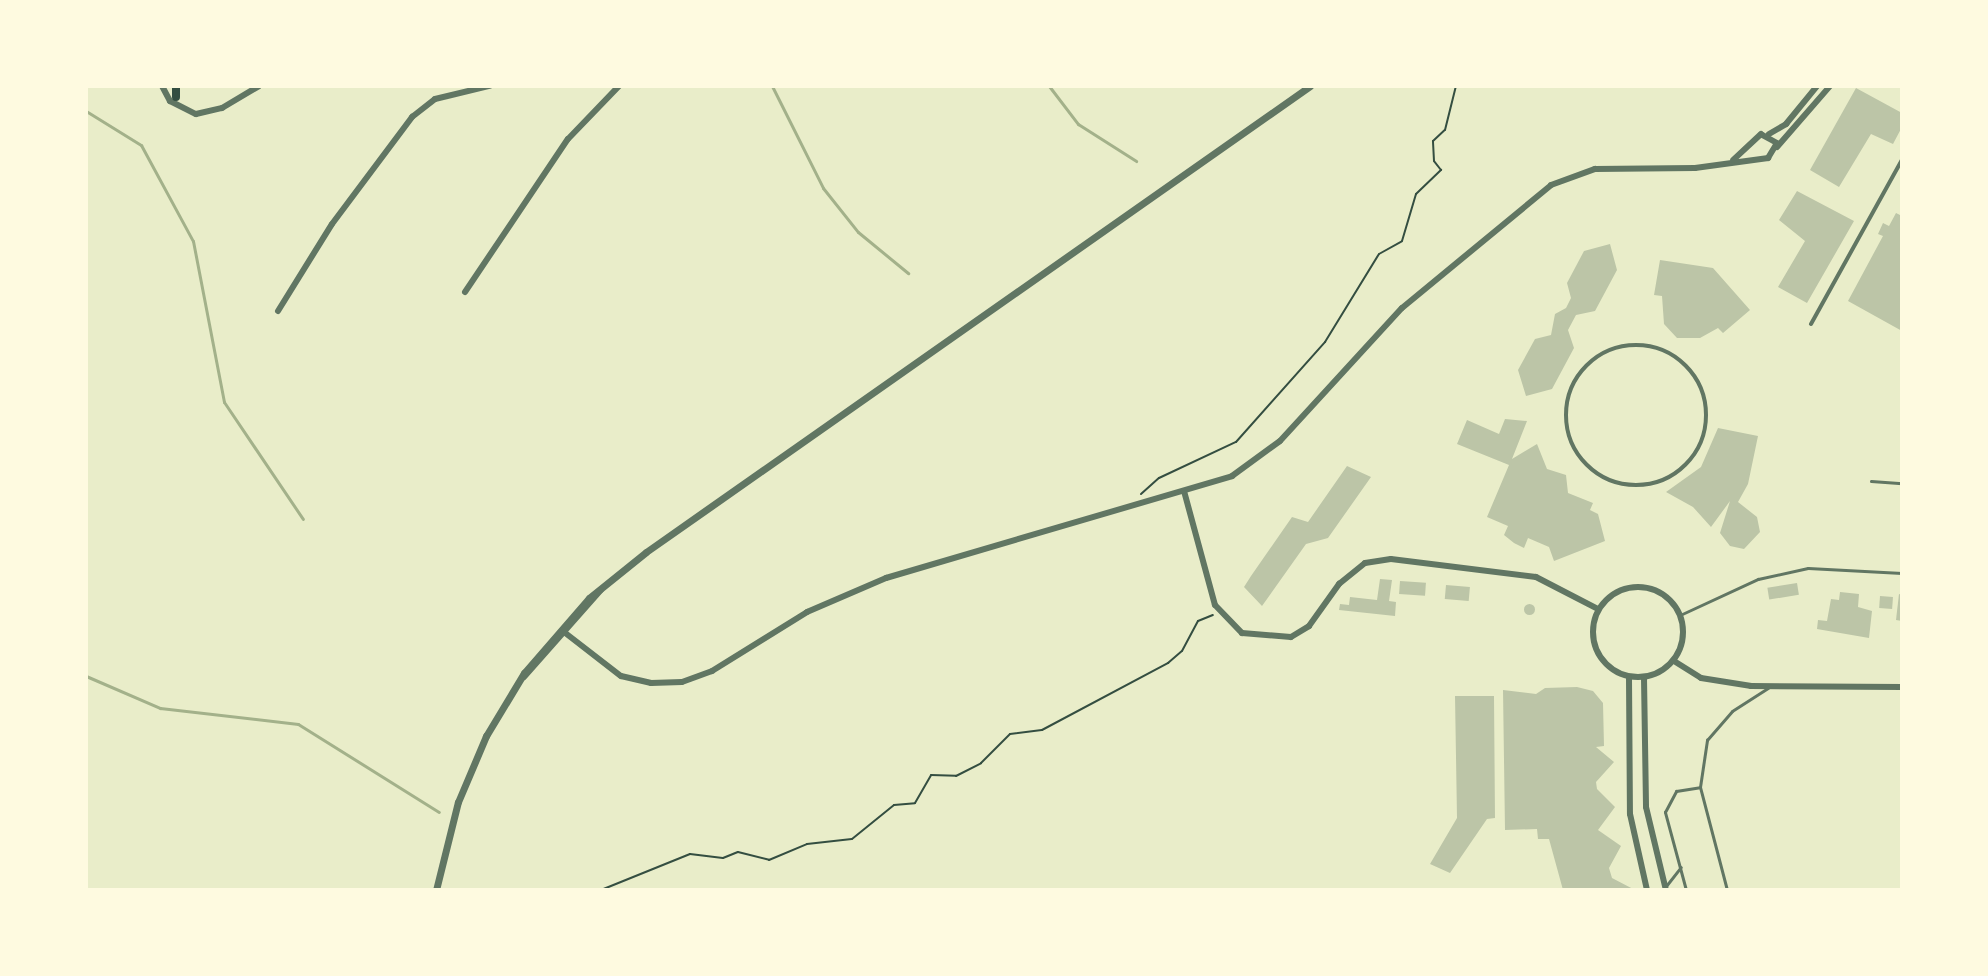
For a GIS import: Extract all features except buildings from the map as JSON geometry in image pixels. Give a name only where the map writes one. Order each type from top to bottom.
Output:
[{"type":"main road","points":[[176,86],[176,97]]},
{"type":"street","points":[[162,86],[184,109],[209,113],[259,86]]},
{"type":"street","points":[[169,86],[184,109]]},
{"type":"street","points":[[278,311],[332,224],[412,117],[435,99],[489,86]]},
{"type":"street","points":[[465,292],[568,139],[619,86]]},
{"type":"street","points":[[436,890],[466,781],[518,682],[555,634],[602,587],[1310,86]]},
{"type":"street","points":[[1733,160],[1752,146],[1757,136],[1786,124],[1817,86]]},
{"type":"street","points":[[564,632],[621,676],[651,683],[682,682],[712,671],[807,612],[886,578],[1184,491],[1254,464],[1402,308],[1551,185],[1595,169],[1695,168],[1757,156],[1768,158],[1830,86]]},
{"type":"street","points":[[1768,134],[1777,147]]},
{"type":"street","points":[[1752,146],[1757,156]]},
{"type":"street","points":[[1811,324],[1902,160]]},
{"type":"street","points":[[1638,345],[1681,361],[1698,383],[1706,410],[1702,437],[1688,461],[1666,478],[1639,484],[1611,480],[1587,465],[1571,442],[1565,415],[1571,388],[1587,365],[1610,350],[1638,345]]},
{"type":"street","points":[[1184,491],[1220,613],[1242,633],[1265,639],[1291,637],[1309,626],[1339,584],[1365,563],[1391,559],[1536,577],[1598,609]]},
{"type":"street","points":[[518,682],[602,587]]},
{"type":"street","points":[[1634,587],[1662,593],[1680,615],[1683,639],[1674,661],[1644,678],[1629,678],[1616,672],[1596,652],[1593,623],[1598,609],[1620,590],[1634,587]]},
{"type":"street","points":[[1674,661],[1701,678],[1771,686],[1902,687]]},
{"type":"street","points":[[1629,678],[1630,814],[1647,890]]},
{"type":"street","points":[[1644,678],[1646,807],[1666,889]]},
{"type":"lane","points":[[1871,481],[1902,483]]},
{"type":"lane","points":[[1680,615],[1758,579],[1808,568],[1902,573]]},
{"type":"lane","points":[[1727,890],[1700,787],[1707,740],[1732,711],[1771,686]]},
{"type":"lane","points":[[1686,890],[1665,812],[1676,791],[1700,787]]},
{"type":"lane","points":[[1666,889],[1681,867]]},
{"type":"path","points":[[1141,495],[1159,478],[1236,442],[1325,342],[1379,254],[1402,241],[1416,194],[1441,170],[1434,161],[1433,141],[1445,130],[1456,86]]},
{"type":"path","points":[[601,890],[690,854],[723,858],[738,852],[769,860],[807,844],[852,839],[894,805],[915,803],[931,775],[956,776],[981,763],[1010,734],[1042,730],[1126,683],[1144,679],[1178,656],[1198,621],[1220,613]]},
{"type":"waterway","points":[[772,86],[823,188],[858,232],[908,273]]},
{"type":"waterway","points":[[1049,86],[1078,124],[1136,161]]},
{"type":"waterway","points":[[86,111],[141,145],[193,241],[224,402],[303,519]]},
{"type":"waterway","points":[[86,676],[160,708],[298,724],[439,812]]}]
